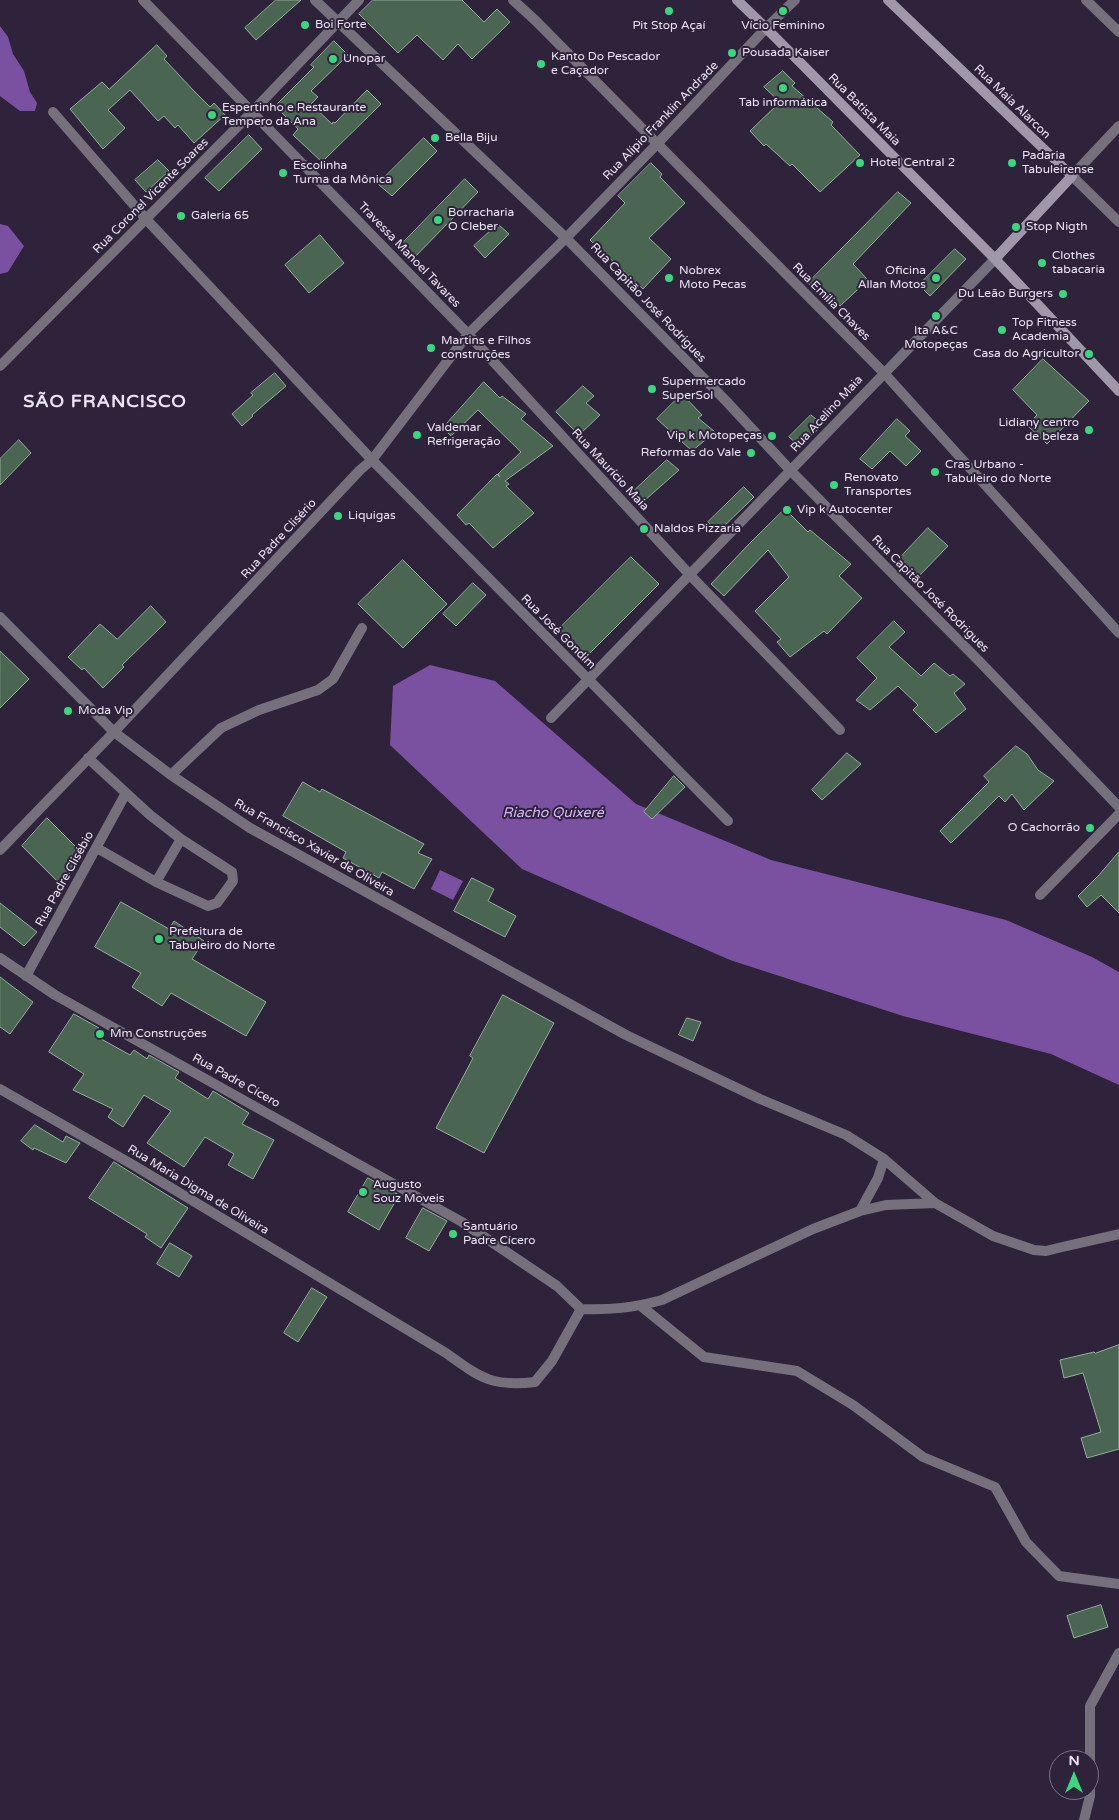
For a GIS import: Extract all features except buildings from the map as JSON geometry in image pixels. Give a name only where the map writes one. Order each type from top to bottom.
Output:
[{"type":"main road","name":"Rua Batista Maia","points":[[737,0],[994,260],[1119,391]]},
{"type":"main road","name":"Rua Maia Alarcon","points":[[888,0],[1072,176]]},
{"type":"main road","name":"Rua Acelino Maia","points":[[994,260],[1072,176]]},
{"type":"street","name":"Travessa Manoel Tavares","points":[[143,0],[468,334]]},
{"type":"street","name":"Rua Capitão José Rodrigues","points":[[315,0],[566,238],[1119,807]]},
{"type":"street","name":"Rua Coronel Vicente Soares","points":[[0,366],[359,0]]},
{"type":"street","name":"Rua Emília Chaves","points":[[513,0],[884,373],[1119,633]]},
{"type":"street","name":"Rua Alípio Franklin Andrade","points":[[566,238],[795,0]]},
{"type":"street","points":[[1086,0],[1119,32]]},
{"type":"street","name":"Rua José Gondim","points":[[53,112],[146,219],[372,460],[728,820]]},
{"type":"street","name":"Rua Acelino Maia","points":[[1072,176],[1119,126]]},
{"type":"street","name":"Rua Maia Alarcon","points":[[1072,176],[1119,222]]},
{"type":"street","name":"Rua Padre Clisério","points":[[0,850],[114,732],[360,470],[372,460],[468,334],[566,238]]},
{"type":"street","name":"Rua Acelino Maia","points":[[551,718],[994,260]]},
{"type":"street","name":"Rua Maurício Maia","points":[[468,334],[690,575],[840,730]]},
{"type":"street","name":"Rua Francisco Xavier de Oliveira","points":[[0,617],[114,732],[171,775],[250,828],[626,1035],[760,1099],[846,1135],[884,1159],[935,1203],[993,1236],[1034,1250],[1052,1250],[1119,1234]]},
{"type":"street","points":[[171,775],[221,728],[259,710],[318,690],[334,678],[362,628]]},
{"type":"street","points":[[88,758],[181,839],[232,872],[233,881],[217,903],[208,906],[156,882],[97,848]]},
{"type":"street","name":"Rua Padre Clisébio","points":[[26,976],[126,793]]},
{"type":"street","points":[[1040,895],[1119,814]]},
{"type":"street","points":[[156,882],[181,839]]},
{"type":"street","name":"Rua Padre Cícero","points":[[0,958],[64,1000],[462,1222],[557,1286],[581,1309]]},
{"type":"street","name":"Rua Maria Digma de Oliveira","points":[[0,1089],[135,1166],[381,1314],[486,1380],[516,1384],[535,1382],[552,1361],[581,1309]]},
{"type":"street","points":[[860,1211],[878,1178],[884,1159]]},
{"type":"street","points":[[581,1309],[614,1310],[641,1306],[662,1300],[813,1229],[860,1211],[886,1205],[935,1203]]},
{"type":"street","points":[[641,1306],[704,1356],[797,1371],[853,1405],[923,1457],[995,1487],[1026,1542],[1059,1576],[1119,1584]]},
{"type":"street","points":[[1084,1820],[1090,1796],[1090,1706],[1119,1653]]},
{"type":"water","points":[[0,26],[8,37],[13,54],[24,71],[30,92],[37,103],[35,111],[20,111],[0,96]]},
{"type":"water","points":[[0,224],[8,226],[24,246],[8,272],[0,274]]},
{"type":"water","name":"Riacho Quixeré","points":[[430,665],[495,681],[636,804],[771,860],[1006,920],[1092,957],[1119,972],[1119,1085],[1051,1054],[903,1016],[730,960],[522,869],[390,745],[393,686]]},
{"type":"water","points":[[440,870],[463,881],[453,900],[431,889]]},
{"type":"place","name":"Pit Stop Açaí","points":[[669,11]]},
{"type":"place","name":"Vício Feminino","points":[[783,11]]},
{"type":"place","name":"Boi Forte","points":[[305,25]]},
{"type":"place","name":"Pousada Kaiser","points":[[732,53]]},
{"type":"place","name":"Unopar","points":[[333,59]]},
{"type":"place","name":"Kanto Do Pescador e Caçador","points":[[541,64]]},
{"type":"place","name":"Tab informática","points":[[783,88]]},
{"type":"place","name":"Espertinho e Restaurante Tempero da Ana","points":[[212,115]]},
{"type":"place","name":"Bella Biju","points":[[435,138]]},
{"type":"place","name":"Hotel Central 2","points":[[860,163]]},
{"type":"place","name":"Padaria Tabuleirense","points":[[1012,163]]},
{"type":"place","name":"Escolinha Turma da Mônica","points":[[283,173]]},
{"type":"place","name":"Galeria 65","points":[[181,216]]},
{"type":"place","name":"Borracharia O Cleber","points":[[438,220]]},
{"type":"place","name":"Stop Nigth","points":[[1016,227]]},
{"type":"place","name":"Clothes tabacaria","points":[[1042,263]]},
{"type":"place","name":"Nobrex Moto Pecas","points":[[669,278]]},
{"type":"place","name":"Oficina Allan Motos","points":[[936,278]]},
{"type":"place","name":"Du Leão Burgers","points":[[1063,294]]},
{"type":"place","name":"Ita A&C Motopeças","points":[[936,316]]},
{"type":"place","name":"Top Fitness Academia","points":[[1002,330]]},
{"type":"place","name":"Martins e Filhos construções","points":[[431,348]]},
{"type":"place","name":"Casa do Agricultor","points":[[1089,354]]},
{"type":"place","name":"Supermercado SuperSol","points":[[652,389]]},
{"type":"place","name":"Lidiany centro de beleza","points":[[1089,430]]},
{"type":"place","name":"Valdemar Refrigeração","points":[[417,435]]},
{"type":"place","name":"Vip k Motopeças","points":[[772,436]]},
{"type":"place","name":"Reformas do Vale","points":[[751,453]]},
{"type":"place","name":"Cras Urbano - Tabuleiro do Norte","points":[[935,472]]},
{"type":"place","name":"Renovato Transportes","points":[[834,485]]},
{"type":"place","name":"Vip k Autocenter","points":[[787,510]]},
{"type":"place","name":"Liquigas","points":[[338,516]]},
{"type":"place","name":"Naldos Pizzaria","points":[[644,529]]},
{"type":"place","name":"Moda Vip","points":[[68,711]]},
{"type":"place","name":"O Cachorrão","points":[[1090,828]]},
{"type":"place","name":"Prefeitura de Tabuleiro do Norte","points":[[159,939]]},
{"type":"place","name":"Mm Construções","points":[[100,1034]]},
{"type":"place","name":"Augusto Souz Moveis","points":[[363,1192]]},
{"type":"place","name":"Santuário Padre Cícero","points":[[453,1234]]},
{"type":"district","name":"SÃO FRANCISCO","points":[[105,402]]}]
